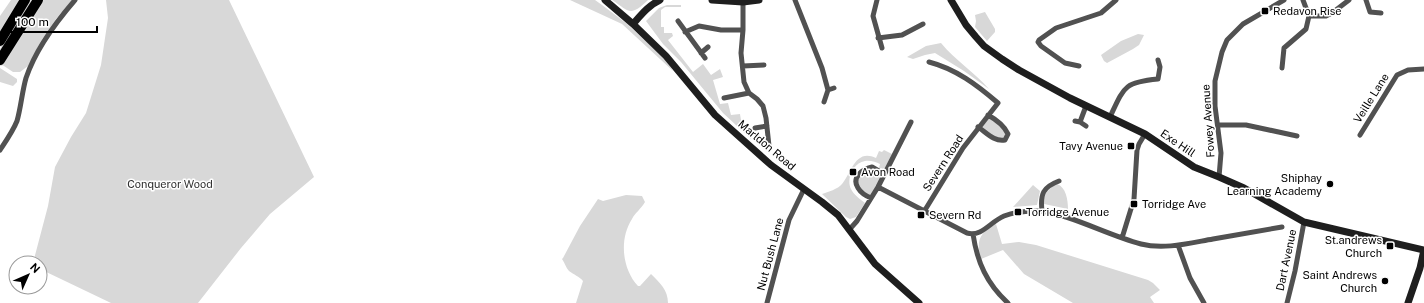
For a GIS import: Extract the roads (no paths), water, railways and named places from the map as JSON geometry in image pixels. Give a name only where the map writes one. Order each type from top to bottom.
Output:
[{"type":"highway","points":[[0,41],[26,0]]},
{"type":"highway","points":[[0,60],[38,0]]},
{"type":"street","points":[[0,150],[17,120],[24,86],[30,68],[60,17],[75,0]]},
{"type":"street","name":"Marldon Road","points":[[605,0],[633,24],[670,61],[715,115],[771,165],[838,215],[875,264],[920,303]]},
{"type":"street","points":[[633,24],[654,3],[660,0]]},
{"type":"street","points":[[712,0],[743,2],[759,0]]},
{"type":"street","points":[[795,0],[822,68],[828,90],[824,102]]},
{"type":"street","points":[[877,0],[873,16],[882,48]]},
{"type":"street","name":"Exe Hill","points":[[950,0],[966,25],[984,46],[1019,70],[1086,106],[1145,134],[1194,167],[1219,176],[1250,191],[1304,222],[1424,250]]},
{"type":"street","points":[[1079,66],[1065,63],[1041,46],[1038,42],[1039,40],[1056,28],[1101,13],[1116,0]]},
{"type":"street","name":"Fowey Avenue","points":[[1219,176],[1221,153],[1215,106],[1215,81],[1218,64],[1227,40],[1243,24],[1284,0]]},
{"type":"street","points":[[1282,68],[1284,48],[1306,29],[1309,16],[1303,0]]},
{"type":"street","points":[[1309,16],[1326,16],[1349,0]]},
{"type":"street","points":[[1366,0],[1370,12],[1381,13]]},
{"type":"street","points":[[743,2],[741,53],[744,82],[749,93],[763,106],[769,146]]},
{"type":"street","points":[[678,21],[705,58]]},
{"type":"street","points":[[878,38],[902,34],[923,24]]},
{"type":"street","points":[[685,32],[699,26],[721,30],[743,30]]},
{"type":"street","points":[[701,53],[708,47]]},
{"type":"street","points":[[1110,117],[1122,91],[1126,87],[1135,82],[1158,79],[1160,67],[1158,60]]},
{"type":"street","name":"Severn Road","points":[[925,210],[963,148],[998,104],[961,75],[932,61]]},
{"type":"street","points":[[743,66],[764,64]]},
{"type":"street","name":"Veille Lane","points":[[1360,135],[1397,75],[1408,70],[1424,69]]},
{"type":"street","points":[[828,90],[834,88]]},
{"type":"street","points":[[724,98],[749,93]]},
{"type":"street","points":[[1086,106],[1077,121],[1086,126]]},
{"type":"street","points":[[978,128],[995,140],[1005,140],[1008,134],[1006,129],[988,115]]},
{"type":"street","points":[[849,230],[857,221],[878,187],[911,122]]},
{"type":"street","points":[[1218,125],[1246,125],[1297,136]]},
{"type":"street","points":[[755,128],[767,126]]},
{"type":"street","points":[[1122,238],[1134,199],[1137,150],[1145,134]]},
{"type":"street","points":[[871,198],[861,192],[858,188],[856,184],[857,178],[862,170],[872,167],[884,174]]},
{"type":"street","points":[[1042,211],[1042,194],[1049,186],[1060,181]]},
{"type":"street","points":[[878,187],[967,233],[973,234],[979,233],[992,222],[1004,216],[1018,212],[1042,211],[1074,220],[1141,244],[1154,246],[1178,245],[1282,227]]},
{"type":"street","name":"Nut Bush Lane","points":[[767,303],[789,220],[804,189]]},
{"type":"street","name":"Dart Avenue","points":[[1287,303],[1296,271],[1304,222]]},
{"type":"street","points":[[973,234],[976,254],[982,269],[998,293],[1008,303]]},
{"type":"street","points":[[1178,245],[1190,278],[1204,303]]},
{"type":"street","points":[[1408,303],[1420,268],[1424,247]]},
{"type":"place","name":"Redavon Rise","points":[[1265,11]]},
{"type":"place","name":"Tavy Avenue","points":[[1131,146]]},
{"type":"place","name":"Avon Road","points":[[853,172]]},
{"type":"place","name":"Shiphay Learning Academy","points":[[1330,184]]},
{"type":"place","name":"Torridge Ave","points":[[1134,204]]},
{"type":"place","name":"Torridge Avenue","points":[[1018,212]]},
{"type":"place","name":"Severn Rd","points":[[921,215]]},
{"type":"place","name":"St.andrews Church","points":[[1390,246]]},
{"type":"place","name":"Saint Andrews Church","points":[[1385,281]]},
{"type":"park label","name":"Conqueror Wood","points":[[170,184]]}]
